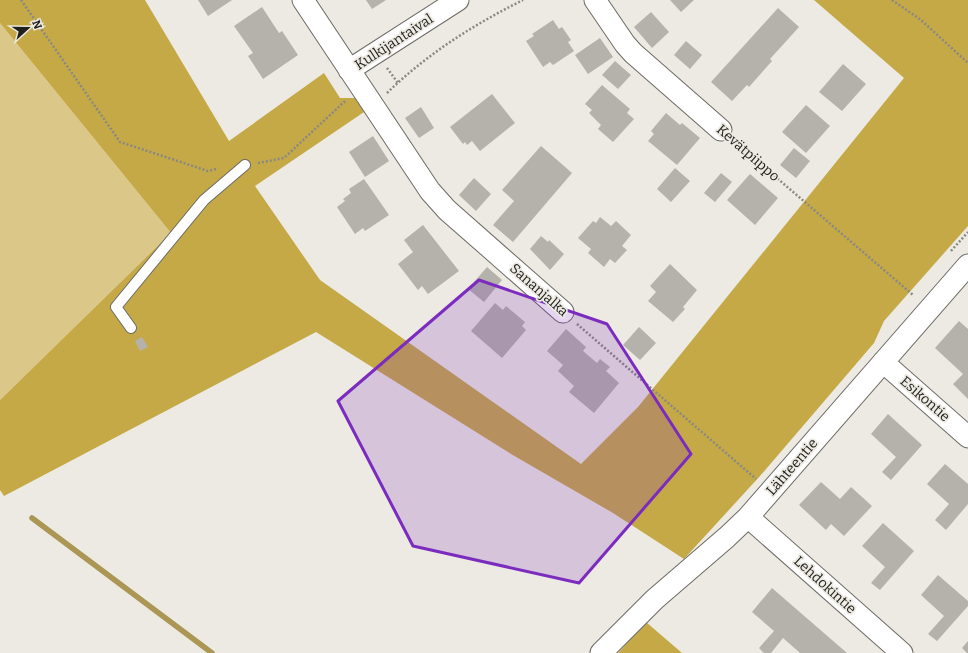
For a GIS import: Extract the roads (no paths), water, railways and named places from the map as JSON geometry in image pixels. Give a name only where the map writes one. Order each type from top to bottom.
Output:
[{"type":"street","name":"Sananjalka","points":[[303,0],[430,192],[448,210],[563,312]]},
{"type":"street","name":"Kulkijantaival","points":[[350,70],[458,0]]},
{"type":"street","name":"Kevätpiippo","points":[[595,0],[625,44],[633,53],[721,130]]},
{"type":"street","name":"Lähteentie","points":[[601,653],[655,599],[748,517],[968,265]]},
{"type":"street","name":"Esikontie","points":[[883,362],[968,437]]},
{"type":"street","name":"Lehdokintie","points":[[748,517],[902,653]]},
{"type":"lane","points":[[131,328],[116,307],[204,200],[245,165]]},
{"type":"waterway","points":[[32,518],[212,653]]}]
